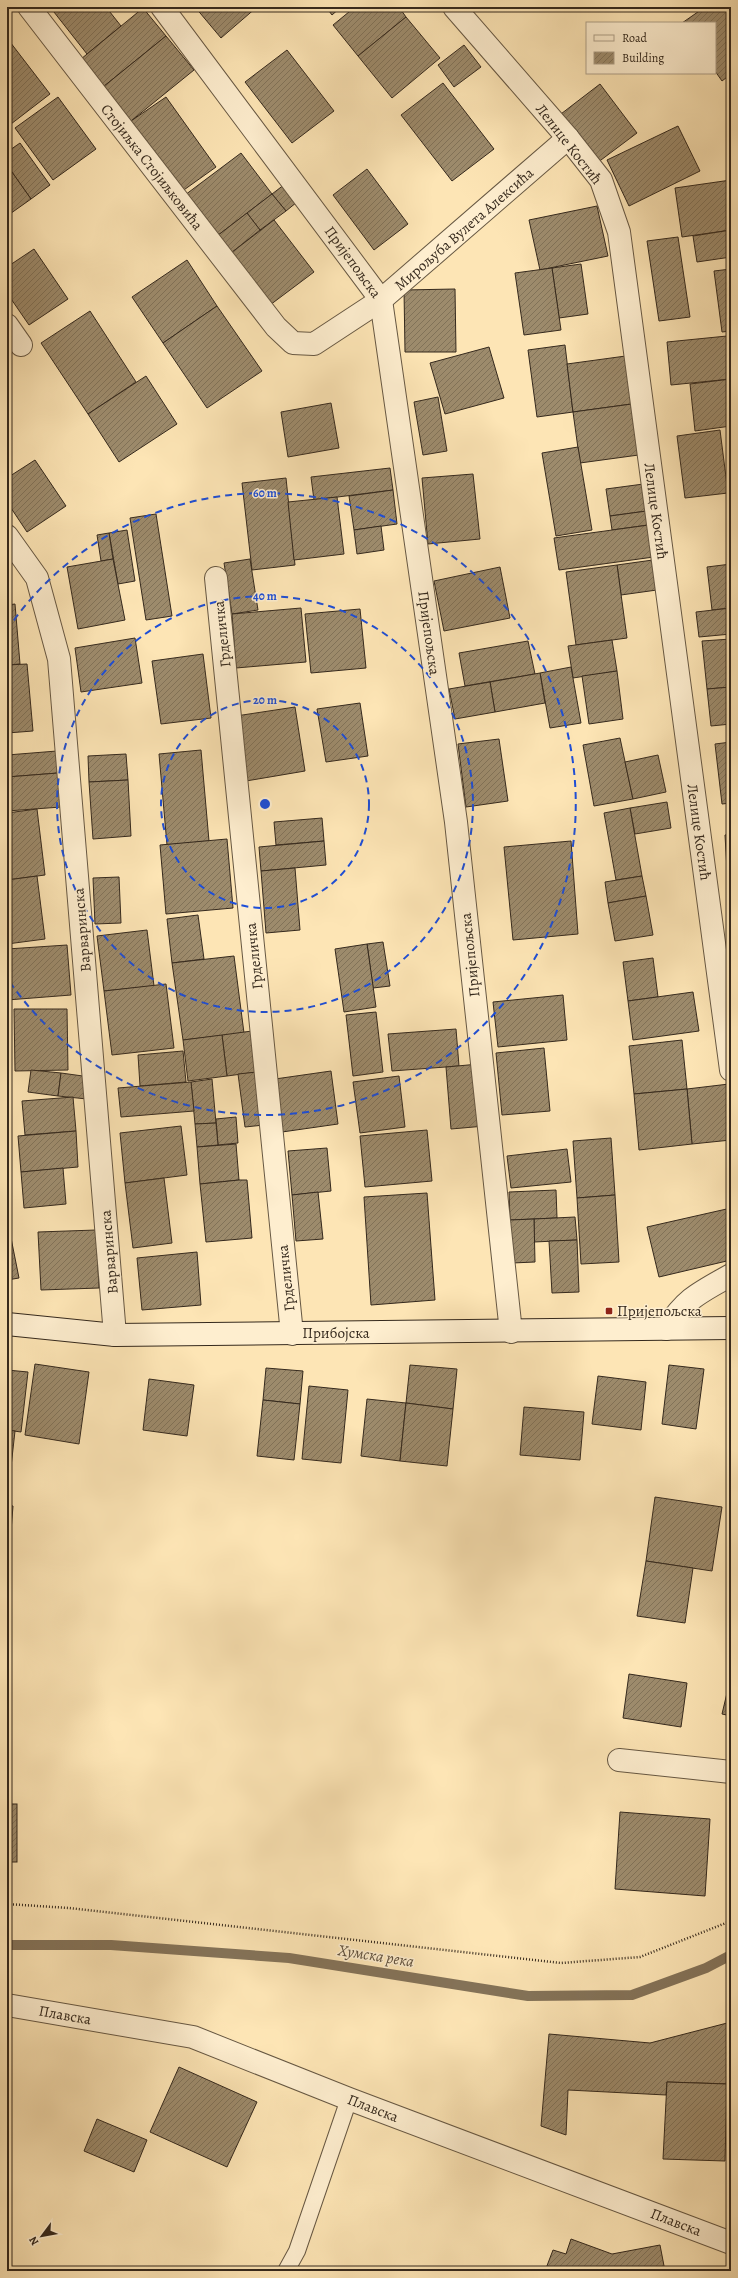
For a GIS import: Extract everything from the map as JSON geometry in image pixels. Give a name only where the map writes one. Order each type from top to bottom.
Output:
[{"type":"street","name":"Стојиљка Стојиљковића","points":[[29,7],[276,327]]},
{"type":"street","name":"Пријепољска","points":[[162,7],[382,300],[456,822],[512,1332]]},
{"type":"street","name":"Лелице Костић","points":[[454,7],[568,138],[601,180],[618,232],[731,1070]]},
{"type":"street","name":"Мирољуба Вулета Алексића","points":[[276,327],[294,343],[305,345],[314,344],[382,300],[568,138]]},
{"type":"street","points":[[7,325],[21,344]]},
{"type":"street","name":"Варваринска","points":[[7,536],[37,578],[59,659],[115,1335]]},
{"type":"street","name":"Грделичка","points":[[216,578],[292,1334]]},
{"type":"street","points":[[666,1329],[677,1312],[692,1297],[731,1275]]},
{"type":"street","name":"Прибојска","points":[[7,1324],[115,1335],[512,1332],[731,1328]]},
{"type":"street","points":[[619,1760],[731,1772]]},
{"type":"street","name":"Плавска","points":[[7,2005],[193,2037],[349,2099],[731,2242]]},
{"type":"lane","points":[[286,2271],[297,2251],[349,2099]]},
{"type":"path","points":[[7,1904],[77,1908],[560,1963],[640,1957],[731,1921]]},
{"type":"building","points":[[50,7],[106,7],[121,26],[87,54]]},
{"type":"building","points":[[195,7],[257,7],[221,38]]},
{"type":"building","points":[[326,7],[341,7],[332,15]]},
{"type":"building","points":[[355,7],[399,7],[406,17],[358,56],[333,25]]},
{"type":"building","points":[[467,7],[478,7],[472,12]]},
{"type":"building","points":[[705,7],[731,7],[731,74],[722,81],[716,72],[716,22],[683,22]]},
{"type":"building","points":[[143,8],[166,36],[103,87],[81,59]]},
{"type":"building","points":[[406,17],[440,58],[392,98],[358,56]]},
{"type":"building","points":[[166,36],[194,70],[131,121],[103,87]]},
{"type":"building","points":[[7,38],[50,94],[11,124],[7,119]]},
{"type":"building","points":[[464,45],[481,67],[454,87],[438,65]]},
{"type":"building","points":[[287,50],[334,111],[292,143],[245,82]]},
{"type":"building","points":[[443,83],[494,149],[452,181],[401,115]]},
{"type":"building","points":[[600,84],[637,133],[593,166],[557,117]]},
{"type":"building","points":[[58,97],[96,149],[53,180],[15,128]]},
{"type":"building","points":[[166,97],[216,167],[181,192],[131,121]]},
{"type":"building","points":[[678,126],[700,171],[629,206],[607,160]]},
{"type":"building","points":[[20,143],[50,185],[31,199],[7,165],[7,152]]},
{"type":"building","points":[[241,153],[272,194],[217,236],[185,195]]},
{"type":"building","points":[[7,165],[31,199],[7,216]]},
{"type":"building","points":[[367,169],[408,224],[374,250],[333,195]]},
{"type":"building","points":[[731,180],[731,230],[682,237],[675,188]]},
{"type":"building","points":[[289,181],[302,198],[286,211],[272,194]]},
{"type":"building","points":[[272,194],[286,211],[260,230],[247,213]]},
{"type":"building","points":[[597,206],[608,256],[540,270],[529,220]]},
{"type":"building","points":[[247,213],[260,230],[231,253],[217,236]]},
{"type":"building","points":[[274,220],[314,272],[270,305],[231,253]]},
{"type":"building","points":[[731,230],[731,257],[697,262],[693,236]]},
{"type":"building","points":[[678,237],[690,317],[659,321],[647,241]]},
{"type":"building","points":[[34,249],[68,299],[29,325],[7,293],[7,267]]},
{"type":"building","points":[[187,260],[217,306],[163,343],[132,297]]},
{"type":"building","points":[[581,264],[588,314],[559,318],[552,268]]},
{"type":"building","points":[[552,268],[561,330],[524,335],[515,273]]},
{"type":"building","points":[[731,269],[731,331],[722,332],[714,271]]},
{"type":"building","points":[[455,289],[456,352],[405,352],[404,290]]},
{"type":"building","points":[[217,306],[262,371],[207,408],[163,343]]},
{"type":"building","points":[[90,311],[136,382],[88,414],[41,343]]},
{"type":"building","points":[[727,336],[731,379],[671,385],[667,342]]},
{"type":"building","points":[[565,345],[573,412],[537,417],[528,350]]},
{"type":"building","points":[[489,347],[504,398],[445,414],[430,363]]},
{"type":"building","points":[[633,355],[639,403],[573,412],[567,364]]},
{"type":"building","points":[[146,376],[177,424],[119,462],[88,414]]},
{"type":"building","points":[[731,379],[731,426],[695,431],[690,384]]},
{"type":"building","points":[[438,397],[447,451],[423,455],[414,402]]},
{"type":"building","points":[[331,403],[339,448],[288,457],[281,412]]},
{"type":"building","points":[[639,403],[646,454],[580,463],[573,412]]},
{"type":"building","points":[[720,430],[728,493],[685,498],[677,436]]},
{"type":"building","points":[[578,447],[592,530],[556,536],[542,453]]},
{"type":"building","points":[[35,460],[66,506],[27,532],[7,502],[7,478]]},
{"type":"building","points":[[390,468],[393,490],[314,500],[311,477]]},
{"type":"building","points":[[473,474],[480,539],[428,544],[422,478]]},
{"type":"building","points":[[286,478],[295,565],[252,570],[242,483]]},
{"type":"building","points":[[651,483],[654,510],[610,516],[606,489]]},
{"type":"building","points":[[393,490],[397,524],[354,530],[349,496]]},
{"type":"building","points":[[337,497],[344,554],[294,560],[288,502]]},
{"type":"building","points":[[654,510],[656,524],[612,530],[610,516]]},
{"type":"building","points":[[156,514],[172,616],[146,620],[130,518]]},
{"type":"building","points":[[656,524],[661,556],[559,570],[554,538]]},
{"type":"building","points":[[381,526],[384,550],[357,554],[354,530]]},
{"type":"building","points":[[127,530],[135,581],[118,584],[109,533]]},
{"type":"building","points":[[109,533],[113,559],[101,561],[97,535]]},
{"type":"building","points":[[113,559],[125,620],[78,629],[67,567]]},
{"type":"building","points":[[250,559],[258,610],[232,614],[224,563]]},
{"type":"building","points":[[660,559],[664,589],[621,595],[617,565]]},
{"type":"building","points":[[731,564],[731,608],[712,610],[707,567]]},
{"type":"building","points":[[617,565],[627,638],[576,645],[566,572]]},
{"type":"building","points":[[500,567],[510,618],[444,631],[434,581]]},
{"type":"building","points":[[15,604],[20,664],[7,665],[7,605]]},
{"type":"building","points":[[301,608],[306,662],[236,668],[232,614]]},
{"type":"building","points":[[731,608],[731,634],[699,637],[696,612]]},
{"type":"building","points":[[360,609],[366,668],[311,673],[305,614]]},
{"type":"building","points":[[135,638],[142,683],[81,692],[75,648]]},
{"type":"building","points":[[731,639],[731,687],[707,689],[702,641]]},
{"type":"building","points":[[612,640],[617,671],[573,678],[568,646]]},
{"type":"building","points":[[528,641],[535,674],[465,686],[459,653]]},
{"type":"building","points":[[203,654],[211,718],[161,724],[152,661]]},
{"type":"building","points":[[27,664],[33,731],[7,733],[7,665]]},
{"type":"building","points":[[571,667],[581,723],[550,728],[540,673]]},
{"type":"building","points":[[617,671],[623,719],[589,724],[582,676]]},
{"type":"building","points":[[540,673],[545,703],[495,712],[490,682]]},
{"type":"building","points":[[490,682],[495,712],[455,719],[449,689]]},
{"type":"building","points":[[731,687],[731,724],[711,726],[707,689]]},
{"type":"building","points":[[360,703],[368,756],[326,762],[317,709]]},
{"type":"building","points":[[295,707],[305,771],[246,781],[236,716]]},
{"type":"building","points":[[620,738],[633,799],[594,806],[583,745]]},
{"type":"building","points":[[499,739],[508,801],[466,807],[458,744]]},
{"type":"building","points":[[731,742],[731,803],[722,804],[715,744]]},
{"type":"building","points":[[201,750],[209,841],[167,845],[159,754]]},
{"type":"building","points":[[57,751],[58,773],[7,777],[7,755]]},
{"type":"building","points":[[126,754],[128,780],[89,782],[88,756]]},
{"type":"building","points":[[658,755],[666,792],[633,799],[625,762]]},
{"type":"building","points":[[58,773],[61,807],[7,811],[7,777]]},
{"type":"building","points":[[128,780],[131,836],[93,839],[89,782]]},
{"type":"building","points":[[667,802],[671,828],[635,834],[630,808]]},
{"type":"building","points":[[630,808],[642,876],[616,880],[604,813]]},
{"type":"building","points":[[37,809],[45,875],[7,880],[7,813]]},
{"type":"building","points":[[322,818],[324,841],[276,845],[274,822]]},
{"type":"building","points":[[731,834],[731,886],[728,887],[725,835]]},
{"type":"building","points":[[227,839],[233,908],[166,914],[160,845]]},
{"type":"building","points":[[324,841],[326,865],[261,871],[259,847]]},
{"type":"building","points":[[571,841],[578,934],[513,940],[504,847]]},
{"type":"building","points":[[295,868],[300,930],[266,933],[261,871]]},
{"type":"building","points":[[37,876],[45,939],[7,944],[7,880]]},
{"type":"building","points":[[642,876],[646,896],[608,903],[605,882]]},
{"type":"building","points":[[119,877],[121,923],[95,924],[93,878]]},
{"type":"building","points":[[646,896],[653,935],[615,941],[608,903]]},
{"type":"building","points":[[198,915],[204,959],[172,963],[167,919]]},
{"type":"building","points":[[147,930],[154,986],[104,991],[97,936]]},
{"type":"building","points":[[383,942],[390,986],[373,988],[367,944]]},
{"type":"building","points":[[367,944],[376,1007],[344,1012],[335,949]]},
{"type":"building","points":[[67,945],[71,995],[7,1000],[7,949]]},
{"type":"building","points":[[234,956],[244,1033],[183,1040],[172,963]]},
{"type":"building","points":[[653,958],[658,997],[628,1001],[623,962]]},
{"type":"building","points":[[166,984],[174,1048],[112,1055],[104,991]]},
{"type":"building","points":[[693,992],[699,1031],[633,1040],[628,1001]]},
{"type":"building","points":[[563,995],[567,1040],[498,1047],[493,1002]]},
{"type":"building","points":[[14,1009],[67,1009],[68,1070],[15,1071]]},
{"type":"building","points":[[376,1012],[383,1072],[353,1076],[346,1015]]},
{"type":"building","points":[[456,1029],[459,1066],[392,1071],[388,1034]]},
{"type":"building","points":[[252,1031],[257,1072],[227,1076],[222,1035]]},
{"type":"building","points":[[222,1035],[227,1076],[188,1081],[183,1040]]},
{"type":"building","points":[[682,1040],[687,1089],[634,1094],[629,1046]]},
{"type":"building","points":[[544,1048],[550,1111],[502,1115],[496,1053]]},
{"type":"building","points":[[183,1051],[186,1082],[140,1086],[138,1055]]},
{"type":"building","points":[[479,1064],[485,1126],[451,1129],[446,1067]]},
{"type":"building","points":[[31,1070],[61,1073],[58,1096],[28,1092]]},
{"type":"building","points":[[331,1071],[338,1124],[282,1132],[275,1079]]},
{"type":"building","points":[[257,1072],[264,1125],[245,1127],[238,1074]]},
{"type":"building","points":[[61,1073],[90,1077],[87,1099],[58,1096]]},
{"type":"building","points":[[399,1076],[405,1127],[360,1133],[353,1082]]},
{"type":"building","points":[[212,1079],[216,1123],[195,1124],[191,1082]]},
{"type":"building","points":[[191,1082],[194,1111],[121,1117],[118,1088]]},
{"type":"building","points":[[729,1084],[731,1140],[692,1144],[687,1089]]},
{"type":"building","points":[[687,1089],[692,1144],[639,1150],[634,1094]]},
{"type":"building","points":[[73,1097],[76,1131],[25,1135],[22,1101]]},
{"type":"building","points":[[236,1117],[238,1143],[218,1145],[216,1119]]},
{"type":"building","points":[[216,1123],[218,1145],[197,1147],[195,1124]]},
{"type":"building","points":[[181,1126],[187,1175],[125,1183],[120,1133]]},
{"type":"building","points":[[427,1130],[432,1181],[365,1187],[360,1136]]},
{"type":"building","points":[[76,1131],[78,1167],[21,1172],[18,1136]]},
{"type":"building","points":[[611,1138],[615,1195],[577,1198],[573,1141]]},
{"type":"building","points":[[236,1144],[239,1180],[200,1184],[197,1147]]},
{"type":"building","points":[[327,1148],[331,1191],[292,1195],[288,1151]]},
{"type":"building","points":[[567,1149],[571,1182],[511,1188],[507,1156]]},
{"type":"building","points":[[63,1168],[66,1204],[24,1208],[21,1172]]},
{"type":"building","points":[[164,1178],[172,1243],[133,1248],[125,1183]]},
{"type":"building","points":[[247,1180],[252,1238],[206,1242],[200,1184]]},
{"type":"building","points":[[556,1190],[557,1218],[510,1220],[509,1192]]},
{"type":"building","points":[[318,1192],[323,1239],[296,1241],[292,1195]]},
{"type":"building","points":[[427,1193],[435,1300],[371,1305],[364,1197]]},
{"type":"building","points":[[615,1195],[619,1262],[581,1264],[577,1198]]},
{"type":"building","points":[[731,1208],[731,1260],[659,1277],[647,1227]]},
{"type":"building","points":[[575,1217],[577,1240],[534,1242],[534,1219]]},
{"type":"building","points":[[7,1218],[19,1278],[7,1280]]},
{"type":"building","points":[[534,1219],[535,1262],[512,1263],[510,1220]]},
{"type":"building","points":[[96,1230],[99,1288],[41,1290],[38,1232]]},
{"type":"building","points":[[577,1240],[579,1292],[552,1293],[549,1241]]},
{"type":"building","points":[[197,1252],[201,1305],[142,1310],[137,1258]]},
{"type":"building","points":[[35,1364],[89,1372],[79,1444],[25,1435]]},
{"type":"building","points":[[410,1365],[457,1369],[453,1409],[406,1403]]},
{"type":"building","points":[[669,1365],[704,1369],[696,1429],[662,1424]]},
{"type":"building","points":[[266,1368],[303,1371],[300,1404],[263,1400]]},
{"type":"building","points":[[7,1370],[28,1372],[21,1432],[7,1430]]},
{"type":"building","points":[[598,1376],[646,1382],[641,1430],[592,1424]]},
{"type":"building","points":[[149,1379],[194,1385],[187,1436],[143,1430]]},
{"type":"building","points":[[309,1386],[348,1390],[341,1463],[302,1459]]},
{"type":"building","points":[[367,1399],[406,1403],[400,1461],[361,1456]]},
{"type":"building","points":[[263,1400],[300,1404],[294,1460],[257,1456]]},
{"type":"building","points":[[406,1403],[453,1409],[447,1466],[400,1461]]},
{"type":"building","points":[[524,1407],[584,1412],[580,1460],[520,1455]]},
{"type":"building","points":[[7,1430],[15,1431],[11,1467],[7,1466]]},
{"type":"building","points":[[655,1497],[722,1507],[712,1571],[646,1561]]},
{"type":"building","points":[[7,1505],[13,1506],[8,1569],[7,1569]]},
{"type":"building","points":[[646,1561],[693,1568],[685,1623],[637,1616]]},
{"type":"building","points":[[629,1674],[687,1683],[681,1727],[623,1718]]},
{"type":"building","points":[[731,1676],[731,1716],[722,1714]]},
{"type":"building","points":[[7,1804],[17,1804],[17,1862],[7,1862]]},
{"type":"building","points":[[620,1812],[710,1819],[705,1896],[615,1889]]},
{"type":"building","points":[[731,2022],[731,2084],[667,2082],[666,2095],[568,2090],[566,2135],[541,2126],[549,2034],[650,2043]]},
{"type":"building","points":[[179,2067],[257,2102],[227,2167],[150,2132]]},
{"type":"building","points":[[667,2082],[727,2084],[725,2161],[663,2159]]},
{"type":"building","points":[[97,2119],[147,2140],[134,2172],[84,2151]]},
{"type":"building","points":[[571,2239],[612,2254],[660,2245],[665,2271],[545,2271],[553,2250],[566,2254]]},
{"type":"waterway","name":"Хумска река","points":[[7,1945],[111,1945],[289,1958],[528,1996],[632,1995],[706,1968],[731,1955]]},
{"type":"place","name":"Пријепољска","points":[[609,1311]]}]
